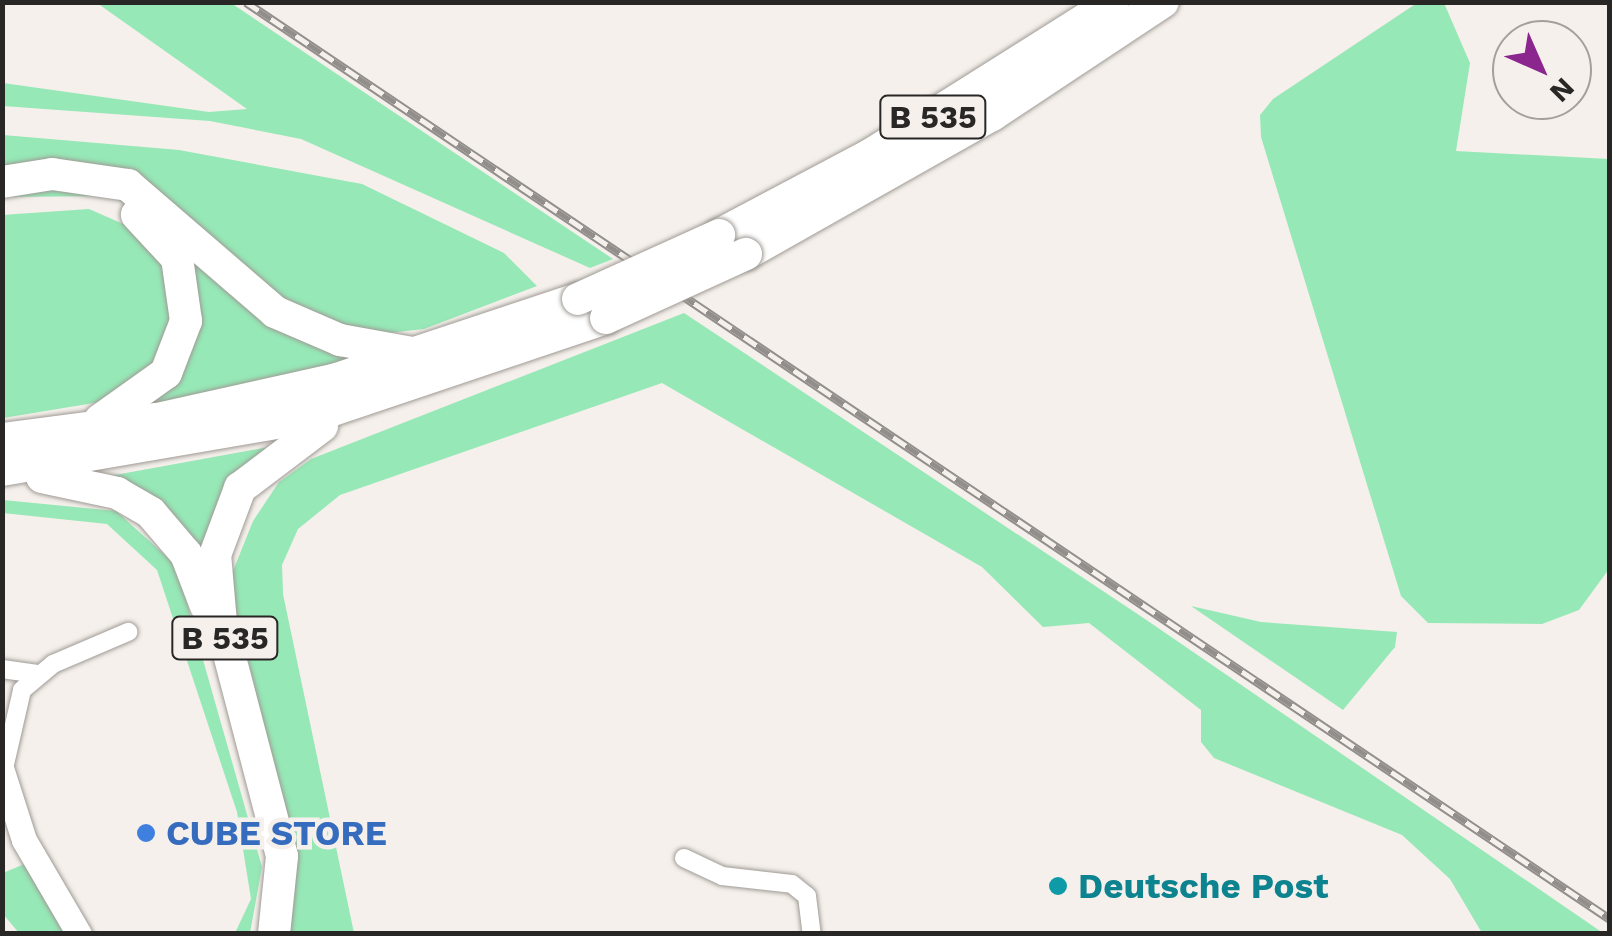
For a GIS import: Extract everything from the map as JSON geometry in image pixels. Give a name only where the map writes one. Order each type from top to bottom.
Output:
[{"type":"highway","name":"B 535","points":[[3,470],[211,440],[361,405],[606,318],[732,244],[1113,2]]},
{"type":"highway","name":"B 535","points":[[2,439],[68,433],[423,354],[732,244],[992,115],[1163,2]]},
{"type":"highway","name":"B 535","points":[[2,182],[52,174],[128,185],[274,312],[340,340],[423,354]]},
{"type":"highway","name":"B 535","points":[[2,204],[93,196],[122,206],[162,237],[186,287],[186,321],[166,374],[132,403],[68,433]]},
{"type":"highway","name":"B 535","points":[[274,934],[284,867],[221,623],[218,537],[230,503],[263,463],[361,405]]},
{"type":"highway","name":"B 535","points":[[3,470],[117,493],[151,513],[186,554],[271,851],[272,904],[260,934]]},
{"type":"street","points":[[79,934],[24,840],[24,824],[3,772],[14,704],[36,674],[128,632]]},
{"type":"street","points":[[2,668],[36,674]]},
{"type":"street","points":[[684,858],[722,876],[792,884],[807,896],[812,934]]},
{"type":"green space","points":[[97,3],[231,3],[613,259],[590,268],[301,139],[210,121],[3,106],[3,83],[209,112],[247,109]]},
{"type":"green space","points":[[1417,3],[1444,3],[1470,63],[1456,151],[1609,159],[1609,569],[1579,610],[1542,624],[1428,623],[1401,596],[1261,137],[1260,115],[1273,99]]},
{"type":"green space","points":[[3,135],[179,150],[362,184],[504,253],[537,286],[424,329],[379,334],[338,326],[297,309],[140,182],[3,167]]},
{"type":"green space","points":[[51,185],[110,190],[133,201],[156,222],[112,196],[3,197]]},
{"type":"green space","points":[[89,209],[137,230],[166,262],[173,312],[153,365],[100,402],[3,418],[2,215]]},
{"type":"green space","points":[[156,222],[249,307],[350,354],[350,362],[142,409],[188,343],[189,275]]},
{"type":"green space","points":[[684,313],[1145,619],[1603,933],[1482,933],[1450,879],[1402,835],[1214,758],[1201,742],[1201,710],[1089,623],[1043,627],[982,567],[662,383],[340,495],[298,529],[282,565],[283,594],[354,933],[289,933],[296,859],[229,581],[253,521],[279,482],[311,459]]},
{"type":"green space","points":[[263,448],[206,570],[104,477]]},
{"type":"green space","points":[[3,500],[116,511],[176,565],[262,867],[250,933],[235,933],[251,899],[237,812],[157,570],[107,524],[3,513]]},
{"type":"green space","points":[[1191,606],[1261,622],[1397,632],[1395,647],[1343,710]]},
{"type":"green space","points":[[29,862],[65,933],[19,933],[3,914],[3,873]]},
{"type":"railway","points":[[246,2],[1610,919]]},
{"type":"place","name":"CUBE STORE","points":[[146,833]]},
{"type":"place","name":"Deutsche Post","points":[[1058,886]]}]
